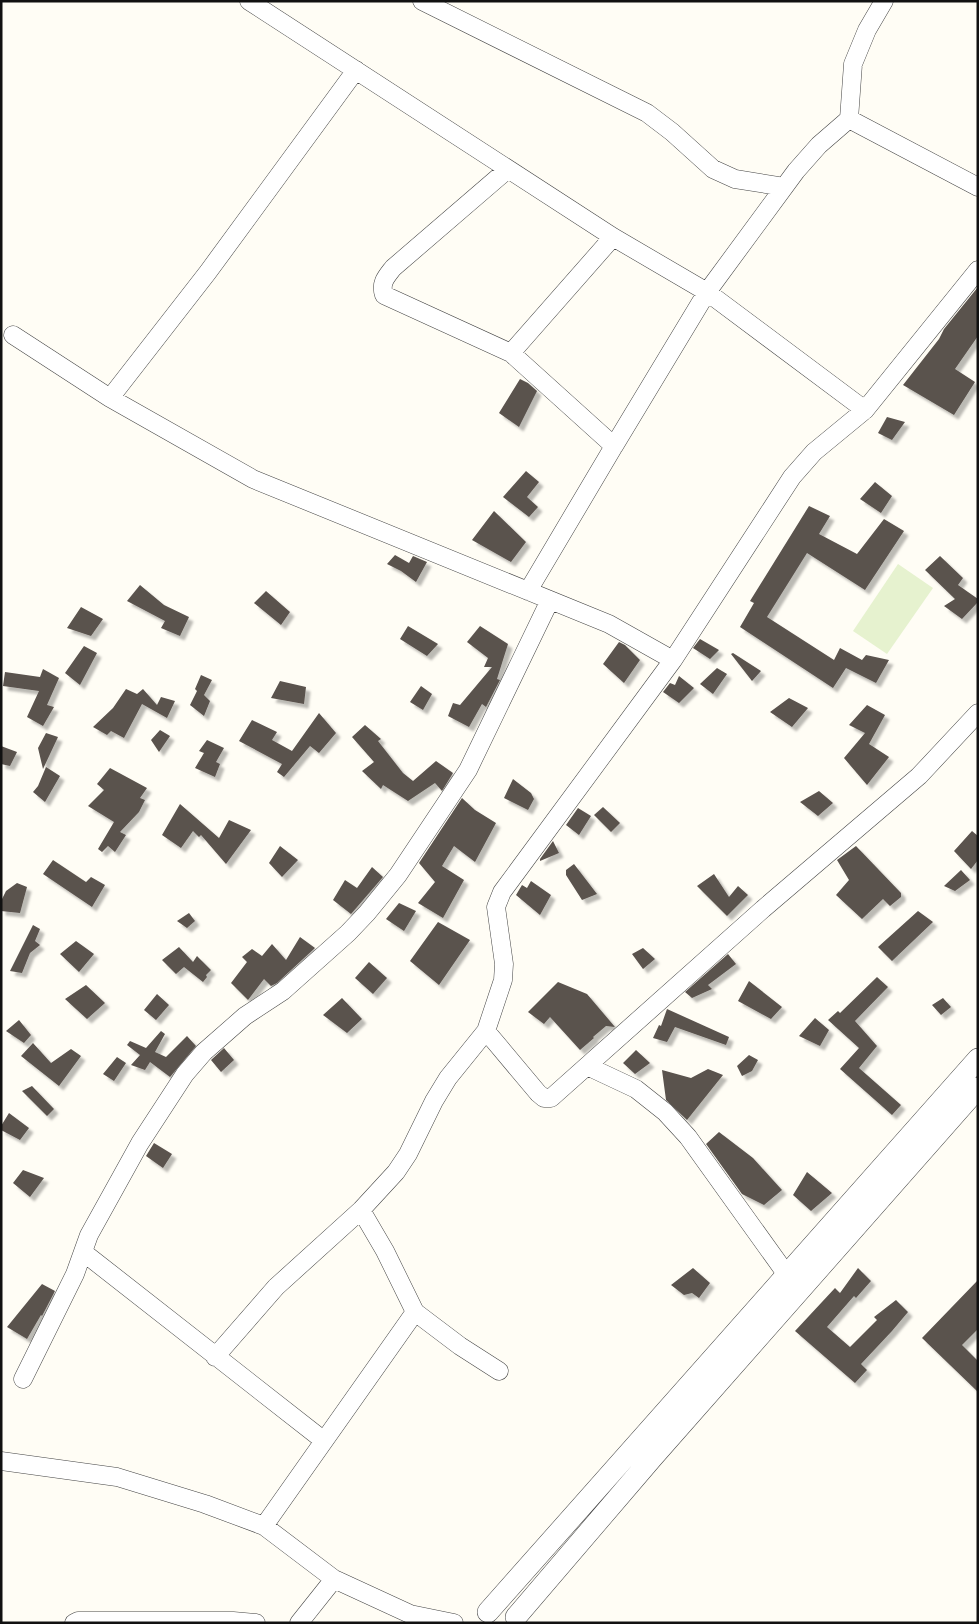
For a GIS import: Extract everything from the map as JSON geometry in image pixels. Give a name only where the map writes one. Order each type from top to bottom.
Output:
[{"type":"street","points":[[249,1],[613,237],[707,292],[866,410]]},
{"type":"street","points":[[422,1],[647,114],[672,132],[713,169],[729,177],[784,188]]},
{"type":"street","points":[[528,591],[707,292],[796,171],[820,145],[849,119],[853,64],[867,30],[884,1]]},
{"type":"street","points":[[110,398],[208,272],[356,70]]},
{"type":"street","points":[[849,119],[978,187]]},
{"type":"street","points":[[508,169],[393,268],[384,279],[381,287],[384,295],[511,352],[614,446]]},
{"type":"street","points":[[511,352],[613,237]]},
{"type":"street","points":[[215,1357],[276,1287],[361,1210],[396,1172],[408,1154],[434,1101],[448,1078],[486,1031],[503,980],[504,964],[496,907],[502,892],[673,660],[792,477],[814,452],[866,410],[978,270]]},
{"type":"street","points":[[13,334],[110,398],[253,480],[609,624],[673,660]]},
{"type":"street","points":[[23,1379],[75,1274],[89,1235],[131,1160],[185,1074],[204,1052],[245,1016],[283,991],[348,932],[367,913],[398,875],[468,770],[550,600]]},
{"type":"street","points":[[486,1031],[538,1093],[544,1098],[551,1098],[762,909],[919,776],[978,713]]},
{"type":"street","points":[[481,1617],[503,1610],[518,1620],[733,1351],[787,1275],[978,1059]]},
{"type":"street","points":[[587,1066],[636,1089],[664,1112],[682,1131],[787,1275]]},
{"type":"street","points":[[481,1617],[733,1351],[978,1088]]},
{"type":"street","points":[[361,1210],[385,1251],[415,1312],[460,1346],[499,1370]]},
{"type":"street","points":[[83,1252],[323,1440]]},
{"type":"street","points":[[264,1526],[415,1312]]},
{"type":"street","points":[[1,1461],[117,1477],[205,1504],[264,1526],[334,1579],[410,1614],[454,1623]]},
{"type":"street","points":[[299,1623],[334,1579]]},
{"type":"street","points":[[74,1623],[78,1621],[232,1621],[256,1623]]},
{"type":"green space","points":[[898,564],[933,588],[887,654],[853,631]]},
{"type":"building","points":[[978,287],[978,336],[955,369],[975,382],[954,415],[903,385]]},
{"type":"building","points":[[520,379],[537,391],[519,427],[499,413]]},
{"type":"building","points":[[887,417],[905,422],[892,440],[878,433]]},
{"type":"building","points":[[526,471],[539,482],[527,497],[538,507],[529,517],[503,497]]},
{"type":"building","points":[[875,482],[892,496],[881,513],[860,499]]},
{"type":"building","points":[[809,506],[830,516],[819,534],[857,554],[884,519],[904,531],[865,590],[807,553],[767,617],[834,660],[840,648],[862,660],[866,655],[889,660],[876,683],[846,668],[833,688],[740,627],[754,603],[750,601]]},
{"type":"building","points":[[494,511],[526,542],[511,562],[472,540]]},
{"type":"building","points":[[395,555],[409,563],[413,556],[427,562],[416,582],[387,564]]},
{"type":"building","points":[[940,556],[963,578],[958,585],[978,599],[978,602],[962,619],[944,606],[955,599],[925,570]]},
{"type":"building","points":[[140,585],[164,605],[189,617],[180,636],[161,628],[165,621],[127,601]]},
{"type":"building","points":[[266,591],[290,612],[281,625],[254,603]]},
{"type":"building","points":[[81,607],[103,619],[91,636],[67,628]]},
{"type":"building","points":[[408,626],[438,644],[427,656],[400,639]]},
{"type":"building","points":[[480,626],[508,644],[497,679],[500,680],[486,707],[482,704],[469,727],[448,716],[453,703],[460,705],[492,667],[484,667],[488,658],[467,642]]},
{"type":"building","points":[[700,639],[719,650],[710,659],[693,648]]},
{"type":"building","points":[[619,642],[625,645],[640,660],[624,683],[603,664]]},
{"type":"building","points":[[84,646],[97,653],[80,685],[65,673]]},
{"type":"building","points":[[733,653],[761,671],[752,681],[731,654]]},
{"type":"building","points":[[717,668],[727,674],[713,694],[700,684]]},
{"type":"building","points":[[43,669],[59,678],[47,705],[54,707],[43,726],[27,717],[39,691],[3,686],[5,672],[40,677]]},
{"type":"building","points":[[201,675],[212,680],[204,695],[210,701],[204,716],[190,705],[197,691],[195,689]]},
{"type":"building","points":[[679,676],[694,688],[679,703],[663,692],[670,683],[675,685]]},
{"type":"building","points":[[280,681],[306,687],[304,704],[271,698]]},
{"type":"building","points":[[421,686],[432,694],[423,710],[410,702]]},
{"type":"building","points":[[126,689],[137,694],[143,689],[157,705],[161,697],[175,701],[167,718],[142,704],[124,738],[111,731],[107,735],[93,727],[113,708]]},
{"type":"building","points":[[789,698],[808,708],[792,727],[770,712]]},
{"type":"building","points":[[867,705],[885,715],[869,744],[889,757],[867,785],[844,758],[865,733],[849,725]]},
{"type":"building","points":[[319,713],[336,733],[319,753],[310,746],[284,777],[277,772],[282,764],[239,741],[252,720],[277,732],[272,740],[292,751]]},
{"type":"building","points":[[365,725],[381,739],[378,741],[403,773],[413,781],[436,761],[453,773],[442,791],[435,783],[408,801],[383,785],[381,789],[362,771],[374,762],[352,737]]},
{"type":"building","points":[[160,730],[170,736],[159,752],[151,740]]},
{"type":"building","points":[[46,733],[58,737],[43,769],[38,748]]},
{"type":"building","points":[[207,740],[224,748],[216,762],[220,764],[215,777],[195,768],[204,753],[199,751]]},
{"type":"building","points":[[1,746],[17,752],[10,766],[1,764]]},
{"type":"building","points":[[46,767],[60,776],[45,802],[33,792],[38,786]]},
{"type":"building","points":[[110,768],[147,788],[140,798],[145,800],[139,812],[120,832],[126,835],[115,852],[108,846],[102,852],[98,849],[114,822],[88,806],[104,790],[97,784]]},
{"type":"building","points":[[513,779],[531,793],[534,799],[528,810],[504,798]]},
{"type":"building","points":[[819,791],[833,803],[818,816],[800,802]]},
{"type":"building","points":[[462,798],[475,810],[496,823],[475,862],[454,846],[442,866],[464,880],[443,918],[418,903],[435,882],[419,863]]},
{"type":"building","points":[[180,804],[219,838],[229,820],[251,830],[226,864],[201,835],[199,837],[193,831],[181,848],[162,835]]},
{"type":"building","points":[[603,807],[620,823],[611,832],[594,815]]},
{"type":"building","points":[[578,808],[591,816],[579,835],[566,825]]},
{"type":"building","points":[[972,831],[978,836],[978,860],[971,869],[954,851]]},
{"type":"building","points":[[553,841],[559,853],[540,861],[540,859]]},
{"type":"building","points":[[280,846],[298,860],[282,877],[269,863]]},
{"type":"building","points":[[856,846],[901,893],[901,897],[890,906],[883,899],[862,919],[836,895],[849,880],[837,860]]},
{"type":"building","points":[[53,860],[86,882],[91,877],[105,885],[92,907],[43,874]]},
{"type":"building","points":[[574,864],[597,894],[582,900],[566,875],[566,870]]},
{"type":"building","points":[[372,867],[383,877],[351,914],[333,900],[345,880],[357,888]]},
{"type":"building","points":[[961,870],[970,880],[955,891],[944,886]]},
{"type":"building","points":[[714,874],[729,897],[738,886],[748,895],[727,916],[697,886]]},
{"type":"building","points":[[531,881],[551,895],[540,915],[516,895],[522,885],[527,888]]},
{"type":"building","points":[[17,883],[27,887],[20,913],[1,911],[1,901],[6,891]]},
{"type":"building","points":[[399,903],[416,911],[404,931],[386,919]]},
{"type":"building","points":[[918,911],[933,922],[892,961],[878,947]]},
{"type":"building","points":[[189,913],[195,921],[187,928],[177,921]]},
{"type":"building","points":[[438,922],[470,940],[439,985],[410,961]]},
{"type":"building","points":[[33,925],[40,929],[35,941],[40,945],[30,953],[22,973],[10,971]]},
{"type":"building","points":[[300,937],[315,948],[277,983],[271,986],[264,979],[248,1000],[231,983],[247,962],[242,957],[252,949],[262,956],[272,944],[286,960]]},
{"type":"building","points":[[76,941],[94,954],[79,972],[60,954]]},
{"type":"building","points":[[179,947],[193,962],[197,956],[211,970],[203,982],[184,967],[176,974],[162,960]]},
{"type":"building","points":[[643,948],[655,959],[643,969],[632,954]]},
{"type":"building","points":[[728,954],[736,964],[708,985],[712,989],[692,998],[685,992]]},
{"type":"building","points":[[369,962],[387,978],[373,994],[355,978]]},
{"type":"building","points":[[877,977],[888,987],[855,1021],[877,1046],[859,1068],[901,1105],[892,1115],[840,1069],[859,1048],[828,1020],[838,1011],[840,1013]]},
{"type":"building","points":[[749,981],[782,1007],[771,1019],[738,1001]]},
{"type":"building","points":[[558,982],[587,994],[615,1027],[606,1026],[580,1050],[550,1017],[544,1024],[528,1012]]},
{"type":"building","points":[[86,985],[105,1003],[87,1019],[65,999]]},
{"type":"building","points":[[157,994],[169,1005],[156,1020],[144,1010]]},
{"type":"building","points":[[342,998],[362,1019],[347,1033],[323,1015]]},
{"type":"building","points":[[943,998],[951,1007],[941,1015],[932,1005]]},
{"type":"building","points":[[667,1009],[729,1037],[726,1045],[675,1027],[667,1042],[653,1038],[659,1025],[661,1026]]},
{"type":"building","points":[[815,1018],[829,1030],[820,1046],[799,1036]]},
{"type":"building","points":[[19,1020],[31,1035],[24,1043],[6,1031]]},
{"type":"building","points":[[161,1031],[165,1034],[155,1052],[166,1057],[187,1036],[196,1046],[170,1077],[150,1062],[145,1070],[131,1065],[140,1055],[127,1045],[130,1041],[146,1048]]},
{"type":"building","points":[[33,1043],[51,1063],[71,1049],[81,1056],[59,1086],[21,1056]]},
{"type":"building","points":[[224,1048],[234,1060],[221,1072],[211,1060]]},
{"type":"building","points":[[636,1050],[650,1063],[635,1074],[623,1063]]},
{"type":"building","points":[[749,1055],[758,1060],[752,1071],[742,1076],[737,1066]]},
{"type":"building","points":[[117,1057],[126,1063],[114,1081],[103,1074]]},
{"type":"building","points":[[708,1069],[723,1075],[687,1120],[666,1100],[662,1070],[691,1078]]},
{"type":"building","points":[[32,1086],[54,1109],[47,1116],[22,1091]]},
{"type":"building","points":[[9,1113],[29,1128],[20,1140],[1,1130],[1,1126]]},
{"type":"building","points":[[719,1132],[753,1158],[782,1190],[764,1205],[742,1194],[706,1144]]},
{"type":"building","points":[[154,1143],[172,1154],[163,1168],[146,1156]]},
{"type":"building","points":[[23,1170],[44,1178],[30,1197],[13,1183]]},
{"type":"building","points":[[807,1172],[832,1193],[811,1211],[793,1195]]},
{"type":"building","points":[[693,1268],[710,1283],[699,1298],[692,1293],[684,1295],[671,1285]]},
{"type":"building","points":[[858,1268],[871,1281],[856,1298],[854,1296],[827,1327],[850,1347],[877,1320],[874,1317],[896,1300],[908,1312],[861,1364],[867,1370],[855,1383],[795,1331],[835,1288],[840,1293]]},
{"type":"building","points":[[978,1280],[978,1329],[962,1345],[978,1361],[978,1392],[922,1338]]},
{"type":"building","points":[[42,1284],[55,1291],[27,1339],[7,1327]]}]
